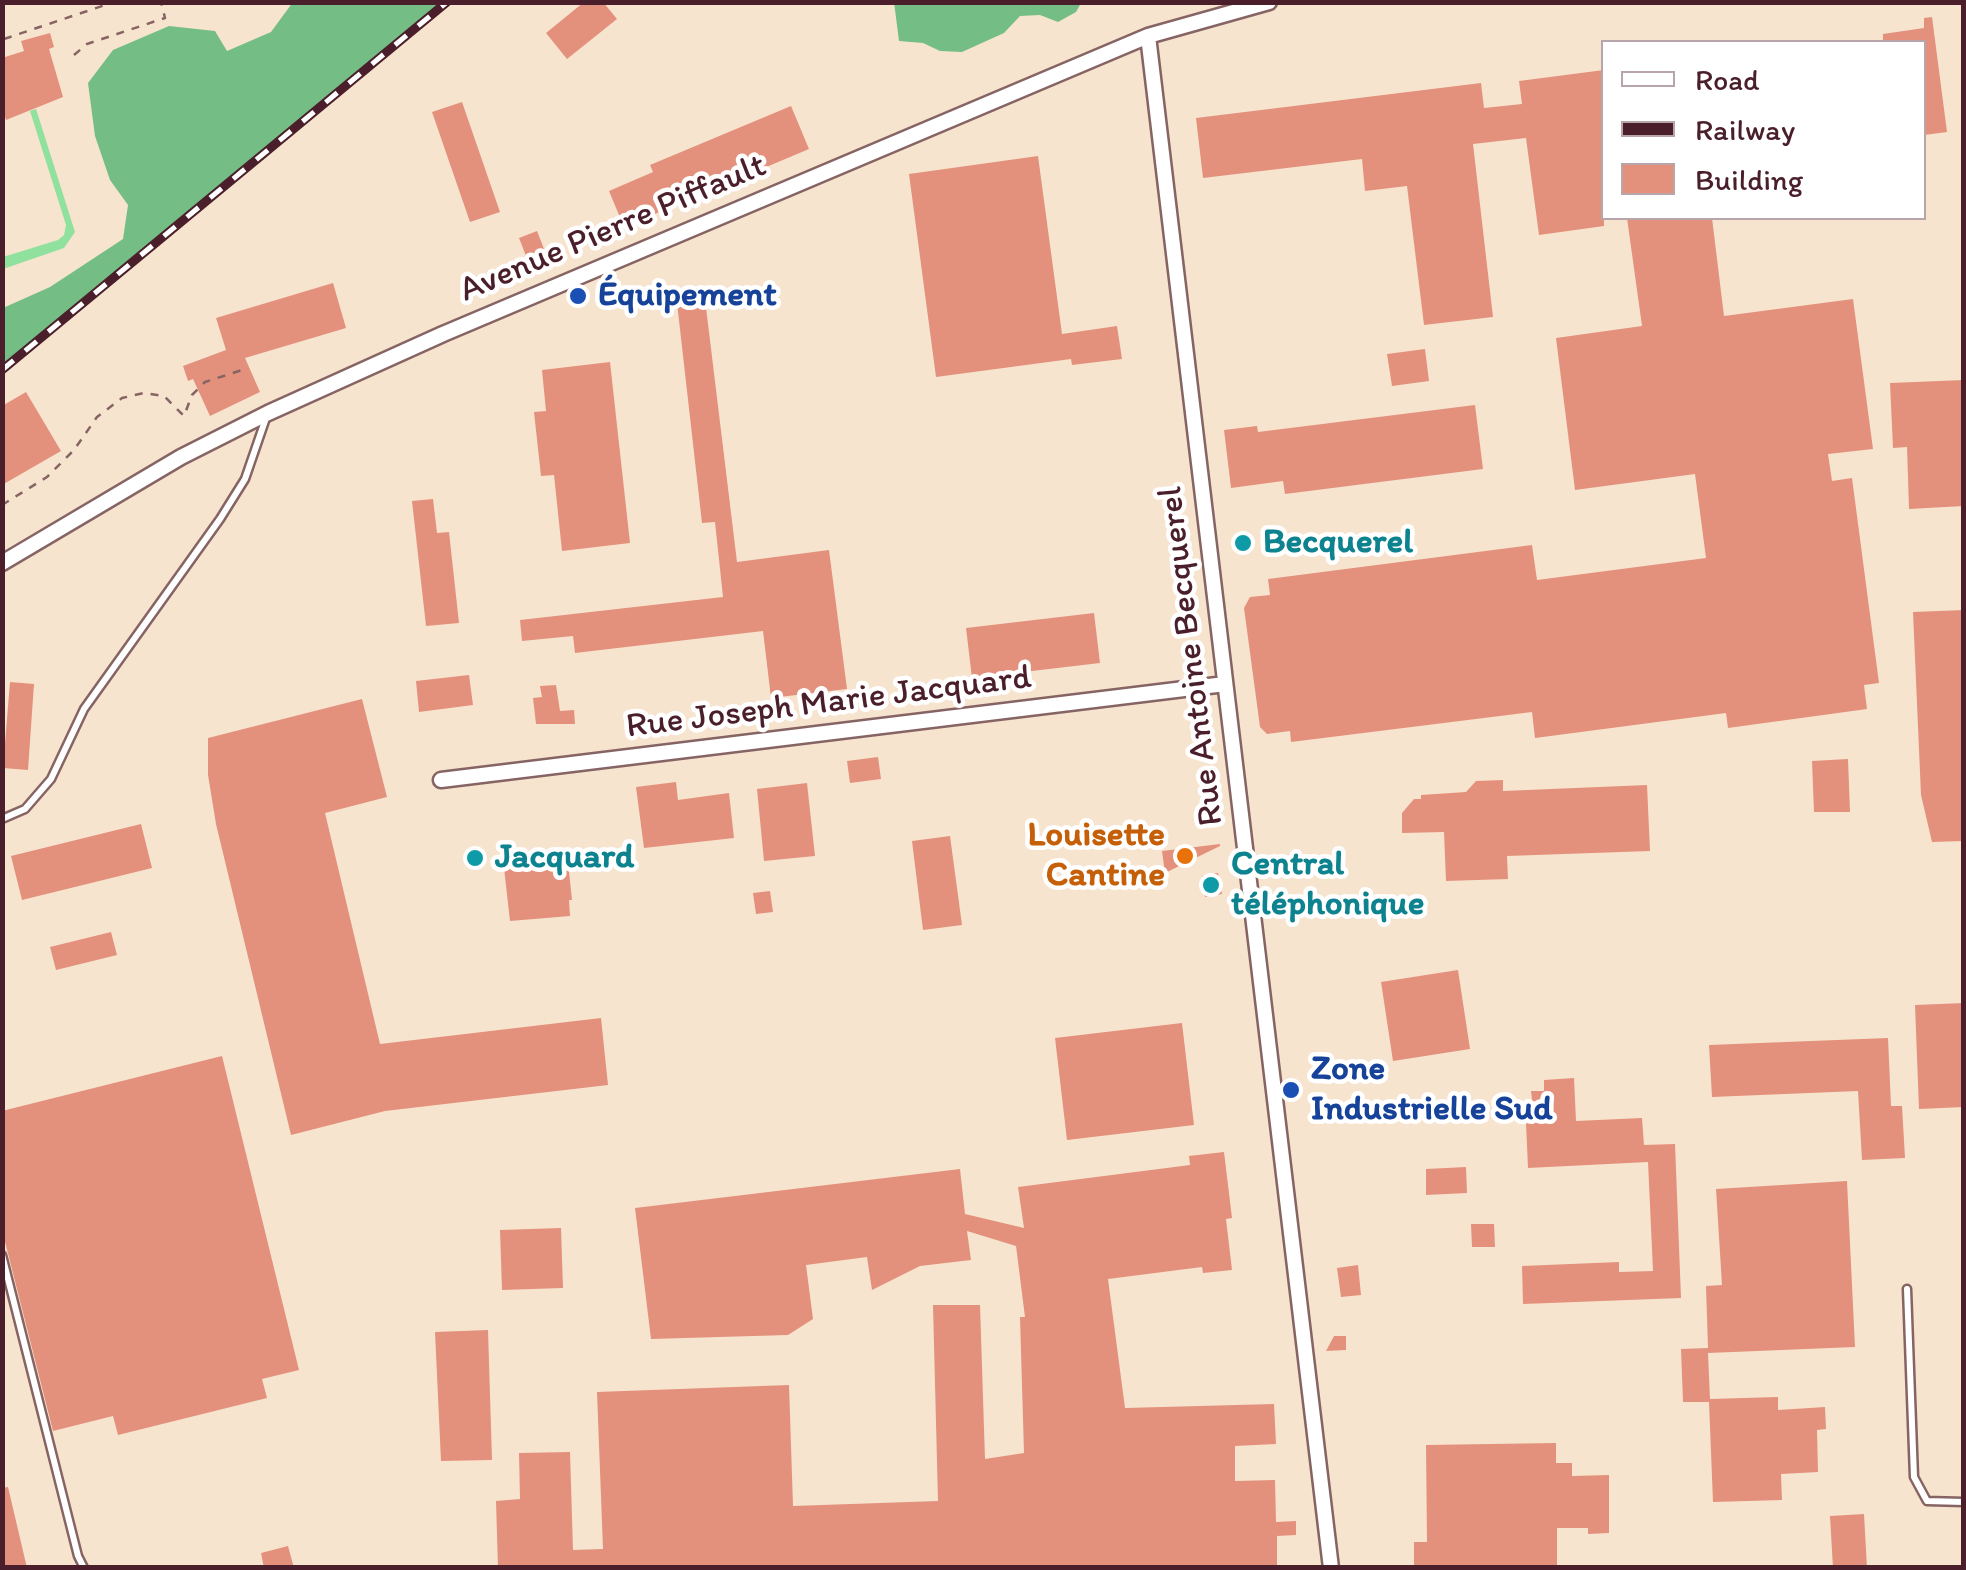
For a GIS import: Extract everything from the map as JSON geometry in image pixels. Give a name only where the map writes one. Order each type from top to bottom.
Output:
[{"type":"street","name":"Avenue Pierre Piffault","points":[[2,563],[182,457],[268,412],[443,334],[1148,36],[1269,2]]},
{"type":"street","name":"Rue Antoine Becquerel","points":[[1148,36],[1330,1568]]},
{"type":"street","name":"Rue Joseph Marie Jacquard","points":[[441,780],[1225,684]]},
{"type":"lane","points":[[2,820],[26,809],[51,779],[84,709],[210,535],[245,479],[268,412]]},
{"type":"lane","points":[[2,1255],[84,1568]]},
{"type":"lane","points":[[1907,1288],[1914,1477],[1927,1501],[1964,1502]]},
{"type":"path","points":[[4,39],[114,2]]},
{"type":"path","points":[[74,55],[87,44],[165,18],[161,2]]},
{"type":"path","points":[[2,505],[47,478],[74,450],[97,416],[122,398],[144,393],[164,396],[184,416],[192,395],[205,382],[242,370]]},
{"type":"green space","points":[[293,2],[447,3],[3,370],[3,308],[50,287],[123,239],[128,205],[110,180],[95,136],[88,83],[113,50],[169,26],[215,31],[227,51],[271,32]]},
{"type":"green space","points":[[894,2],[1081,3],[1076,12],[1058,22],[1040,15],[1020,16],[1004,33],[962,52],[899,41]]},
{"type":"green space","points":[[36,109],[75,232],[64,248],[3,269],[3,257],[64,235],[66,225],[30,111]]},
{"type":"building","points":[[584,2],[603,2],[617,19],[567,59],[546,33]]},
{"type":"building","points":[[1932,17],[1947,132],[1926,135],[1926,40],[1883,40],[1883,34],[1924,28],[1924,18]]},
{"type":"building","points":[[50,33],[54,47],[49,49],[63,97],[6,120],[2,108],[2,58],[24,51],[21,41]]},
{"type":"building","points":[[1601,70],[1604,226],[1539,235],[1526,138],[1473,144],[1493,317],[1424,325],[1407,186],[1365,191],[1362,159],[1203,178],[1196,118],[1481,83],[1484,108],[1522,104],[1519,81]]},
{"type":"building","points":[[462,102],[500,212],[470,222],[432,112]]},
{"type":"building","points":[[791,106],[809,149],[624,227],[609,191],[653,172],[650,165]]},
{"type":"building","points":[[1038,156],[1062,334],[1117,326],[1122,359],[1072,365],[1071,359],[936,377],[909,174]]},
{"type":"building","points":[[1627,220],[1712,220],[1724,316],[1853,299],[1873,449],[1828,454],[1832,481],[1852,478],[1879,683],[1864,685],[1867,709],[1728,728],[1726,713],[1535,738],[1532,712],[1291,742],[1290,731],[1267,734],[1260,727],[1244,608],[1250,597],[1270,595],[1268,579],[1532,545],[1537,580],[1706,558],[1695,474],[1575,490],[1556,338],[1642,326]]},
{"type":"building","points":[[537,231],[546,254],[528,261],[519,238]]},
{"type":"building","points":[[333,283],[346,328],[245,358],[260,392],[210,416],[183,366],[226,350],[216,318]]},
{"type":"building","points":[[704,291],[737,562],[829,550],[847,689],[771,698],[763,631],[575,653],[573,636],[522,641],[520,620],[723,597],[715,522],[702,523],[676,294]]},
{"type":"building","points":[[1425,349],[1429,381],[1392,386],[1387,354]]},
{"type":"building","points":[[610,362],[630,543],[562,551],[554,475],[541,476],[534,412],[546,411],[542,370]]},
{"type":"building","points":[[1964,380],[1964,506],[1909,509],[1907,447],[1893,448],[1890,383]]},
{"type":"building","points":[[26,392],[61,451],[2,485],[2,406]]},
{"type":"building","points":[[1475,405],[1483,469],[1285,494],[1283,481],[1231,488],[1224,430],[1257,426],[1258,432]]},
{"type":"building","points":[[433,499],[437,533],[449,532],[459,623],[426,626],[412,501]]},
{"type":"building","points":[[1964,610],[1964,841],[1932,842],[1921,795],[1913,612]]},
{"type":"building","points":[[1094,613],[1100,663],[972,678],[966,628]]},
{"type":"building","points":[[469,675],[473,705],[419,712],[416,681]]},
{"type":"building","points":[[10,682],[34,684],[28,770],[3,768]]},
{"type":"building","points":[[556,685],[560,711],[574,710],[575,724],[536,724],[533,698],[542,697],[540,686]]},
{"type":"building","points":[[362,699],[387,797],[325,813],[380,1044],[601,1018],[608,1085],[385,1111],[291,1135],[216,824],[208,775],[208,738]]},
{"type":"building","points":[[878,757],[881,779],[850,783],[847,761]]},
{"type":"building","points":[[1848,759],[1850,812],[1814,812],[1812,761]]},
{"type":"building","points":[[1503,780],[1503,791],[1647,785],[1650,851],[1507,856],[1508,879],[1446,881],[1444,832],[1402,833],[1402,813],[1421,795],[1466,792],[1476,781]]},
{"type":"building","points":[[676,782],[678,800],[729,793],[734,838],[644,848],[636,787]]},
{"type":"building","points":[[807,783],[815,856],[764,861],[757,789]]},
{"type":"building","points":[[141,824],[152,868],[22,900],[11,856]]},
{"type":"building","points":[[950,836],[962,925],[923,930],[912,841]]},
{"type":"building","points":[[1220,846],[1165,873],[1162,851]]},
{"type":"building","points":[[567,853],[570,916],[510,921],[503,859]]},
{"type":"building","name":"Central téléphonique","points":[[1218,873],[1222,894],[1205,897],[1202,876]]},
{"type":"building","points":[[770,891],[773,912],[756,914],[753,893]]},
{"type":"building","points":[[111,932],[117,955],[56,970],[50,947]]},
{"type":"building","points":[[1458,970],[1470,1049],[1393,1061],[1381,982]]},
{"type":"building","points":[[1964,1003],[1964,1107],[1919,1109],[1915,1005]]},
{"type":"building","points":[[1182,1023],[1194,1125],[1067,1140],[1055,1038]]},
{"type":"building","points":[[1888,1038],[1891,1106],[1902,1106],[1905,1158],[1862,1160],[1858,1091],[1712,1097],[1709,1045]]},
{"type":"building","points":[[222,1056],[299,1370],[262,1379],[267,1398],[118,1435],[113,1416],[53,1431],[2,1230],[2,1111]]},
{"type":"building","points":[[1574,1078],[1576,1121],[1642,1118],[1644,1145],[1675,1144],[1681,1298],[1523,1304],[1522,1266],[1619,1262],[1619,1272],[1653,1271],[1648,1162],[1528,1168],[1525,1100],[1532,1100],[1531,1091],[1544,1091],[1544,1080]]},
{"type":"building","points":[[1224,1152],[1232,1218],[1226,1219],[1232,1270],[1203,1273],[1202,1267],[1108,1279],[1125,1408],[1274,1404],[1276,1444],[1235,1446],[1235,1481],[1275,1480],[1276,1522],[1296,1521],[1296,1535],[1277,1536],[1277,1567],[498,1568],[496,1501],[520,1499],[519,1453],[570,1452],[573,1550],[603,1549],[597,1392],[789,1385],[793,1506],[938,1501],[933,1305],[980,1305],[985,1459],[1024,1453],[1020,1317],[1025,1317],[1016,1246],[967,1231],[971,1260],[920,1266],[872,1290],[867,1257],[806,1265],[813,1319],[788,1335],[651,1339],[635,1208],[960,1169],[965,1214],[1024,1228],[1018,1187],[1190,1165],[1189,1156]]},
{"type":"building","points":[[1466,1167],[1467,1193],[1426,1195],[1426,1169]]},
{"type":"building","points":[[1847,1181],[1855,1347],[1708,1353],[1710,1399],[1778,1397],[1778,1410],[1825,1407],[1826,1429],[1817,1430],[1818,1472],[1781,1474],[1782,1500],[1713,1502],[1709,1402],[1683,1402],[1681,1349],[1708,1348],[1706,1286],[1722,1285],[1716,1189]]},
{"type":"building","points":[[1471,1224],[1494,1224],[1495,1247],[1472,1247]]},
{"type":"building","points":[[561,1228],[563,1288],[502,1290],[500,1230]]},
{"type":"building","points":[[1358,1265],[1361,1295],[1341,1297],[1337,1268]]},
{"type":"building","points":[[488,1330],[492,1460],[441,1461],[435,1332]]},
{"type":"building","points":[[1334,1336],[1346,1336],[1346,1350],[1326,1351]]},
{"type":"building","points":[[1556,1443],[1556,1463],[1572,1463],[1572,1476],[1609,1475],[1609,1533],[1588,1534],[1588,1528],[1557,1528],[1557,1567],[1414,1568],[1414,1542],[1427,1542],[1426,1445]]},
{"type":"building","points":[[8,1487],[27,1568],[2,1568],[2,1488]]},
{"type":"building","points":[[1864,1514],[1867,1568],[1833,1568],[1830,1516]]},
{"type":"building","points":[[288,1546],[294,1568],[264,1568],[261,1553]]},
{"type":"railway","points":[[2,370],[447,2]]},
{"type":"place","name":"Équipement","points":[[578,296]]},
{"type":"place","name":"Becquerel","points":[[1243,543]]},
{"type":"place","name":"Louisette Cantine","points":[[1185,856]]},
{"type":"place","name":"Jacquard","points":[[475,858]]},
{"type":"place","name":"Central téléphonique","points":[[1211,885]]},
{"type":"place","name":"Zone Industrielle Sud","points":[[1291,1090]]}]
